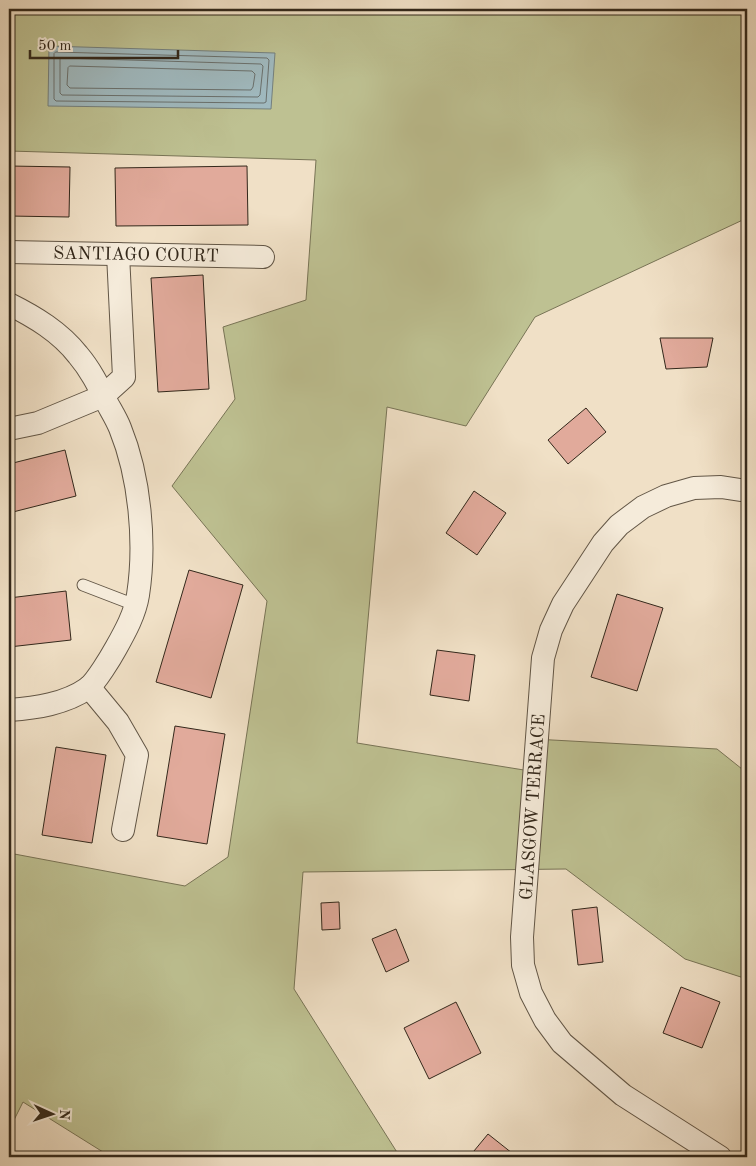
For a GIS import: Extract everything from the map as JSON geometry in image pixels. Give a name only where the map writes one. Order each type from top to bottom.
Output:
[{"type":"street","name":"SANTIAGO COURT","points":[[9,252],[263,257]]},
{"type":"street","points":[[9,429],[38,423],[103,396],[124,377],[118,254]]},
{"type":"street","points":[[9,304],[34,317],[57,333],[78,355],[94,377],[120,428],[132,466],[139,506],[141,556],[138,597],[127,626],[111,658],[89,687],[55,704],[9,710]]},
{"type":"street","name":"GLASGOW TERRACE","points":[[720,1157],[623,1095],[562,1043],[545,1020],[531,992],[524,965],[522,936],[543,658],[550,630],[563,604],[603,543],[619,525],[643,507],[666,496],[694,488],[722,487],[747,491]]},
{"type":"street","points":[[89,687],[118,722],[137,755],[123,830]]},
{"type":"lane","points":[[83,585],[135,605]]},
{"type":"green space","points":[[9,9],[747,9],[747,218],[535,317],[466,426],[387,407],[357,743],[530,771],[534,739],[717,749],[747,773],[747,979],[685,959],[566,869],[303,872],[294,989],[400,1157],[111,1157],[23,1102],[9,1130],[9,853],[185,886],[228,857],[267,601],[172,486],[235,399],[223,327],[306,300],[316,160],[9,151]]},
{"type":"water","points":[[49,46],[275,53],[271,109],[48,106]]},
{"type":"building","points":[[9,166],[70,167],[69,217],[9,216]]},
{"type":"building","points":[[247,166],[248,225],[116,226],[115,168]]},
{"type":"building","points":[[203,275],[209,389],[158,392],[151,278]]},
{"type":"building","points":[[660,338],[713,338],[707,367],[666,369]]},
{"type":"building","points":[[586,408],[606,432],[568,464],[548,440]]},
{"type":"building","points":[[65,450],[76,496],[9,513],[9,464]]},
{"type":"building","points":[[474,491],[506,513],[477,555],[446,533]]},
{"type":"building","points":[[189,570],[243,585],[211,698],[156,682]]},
{"type":"building","points":[[66,591],[71,640],[9,647],[9,598]]},
{"type":"building","points":[[617,594],[663,608],[637,691],[591,677]]},
{"type":"building","points":[[437,650],[475,655],[469,701],[430,695]]},
{"type":"building","points":[[175,726],[225,734],[207,844],[157,836]]},
{"type":"building","points":[[56,747],[106,755],[92,843],[42,835]]},
{"type":"building","points":[[339,902],[340,929],[322,930],[321,903]]},
{"type":"building","points":[[597,907],[603,962],[578,965],[572,910]]},
{"type":"building","points":[[396,929],[409,961],[386,972],[372,939]]},
{"type":"building","points":[[681,987],[720,1002],[702,1048],[663,1033]]},
{"type":"building","points":[[456,1002],[481,1053],[429,1079],[404,1028]]},
{"type":"building","points":[[488,1134],[517,1157],[469,1157]]}]
